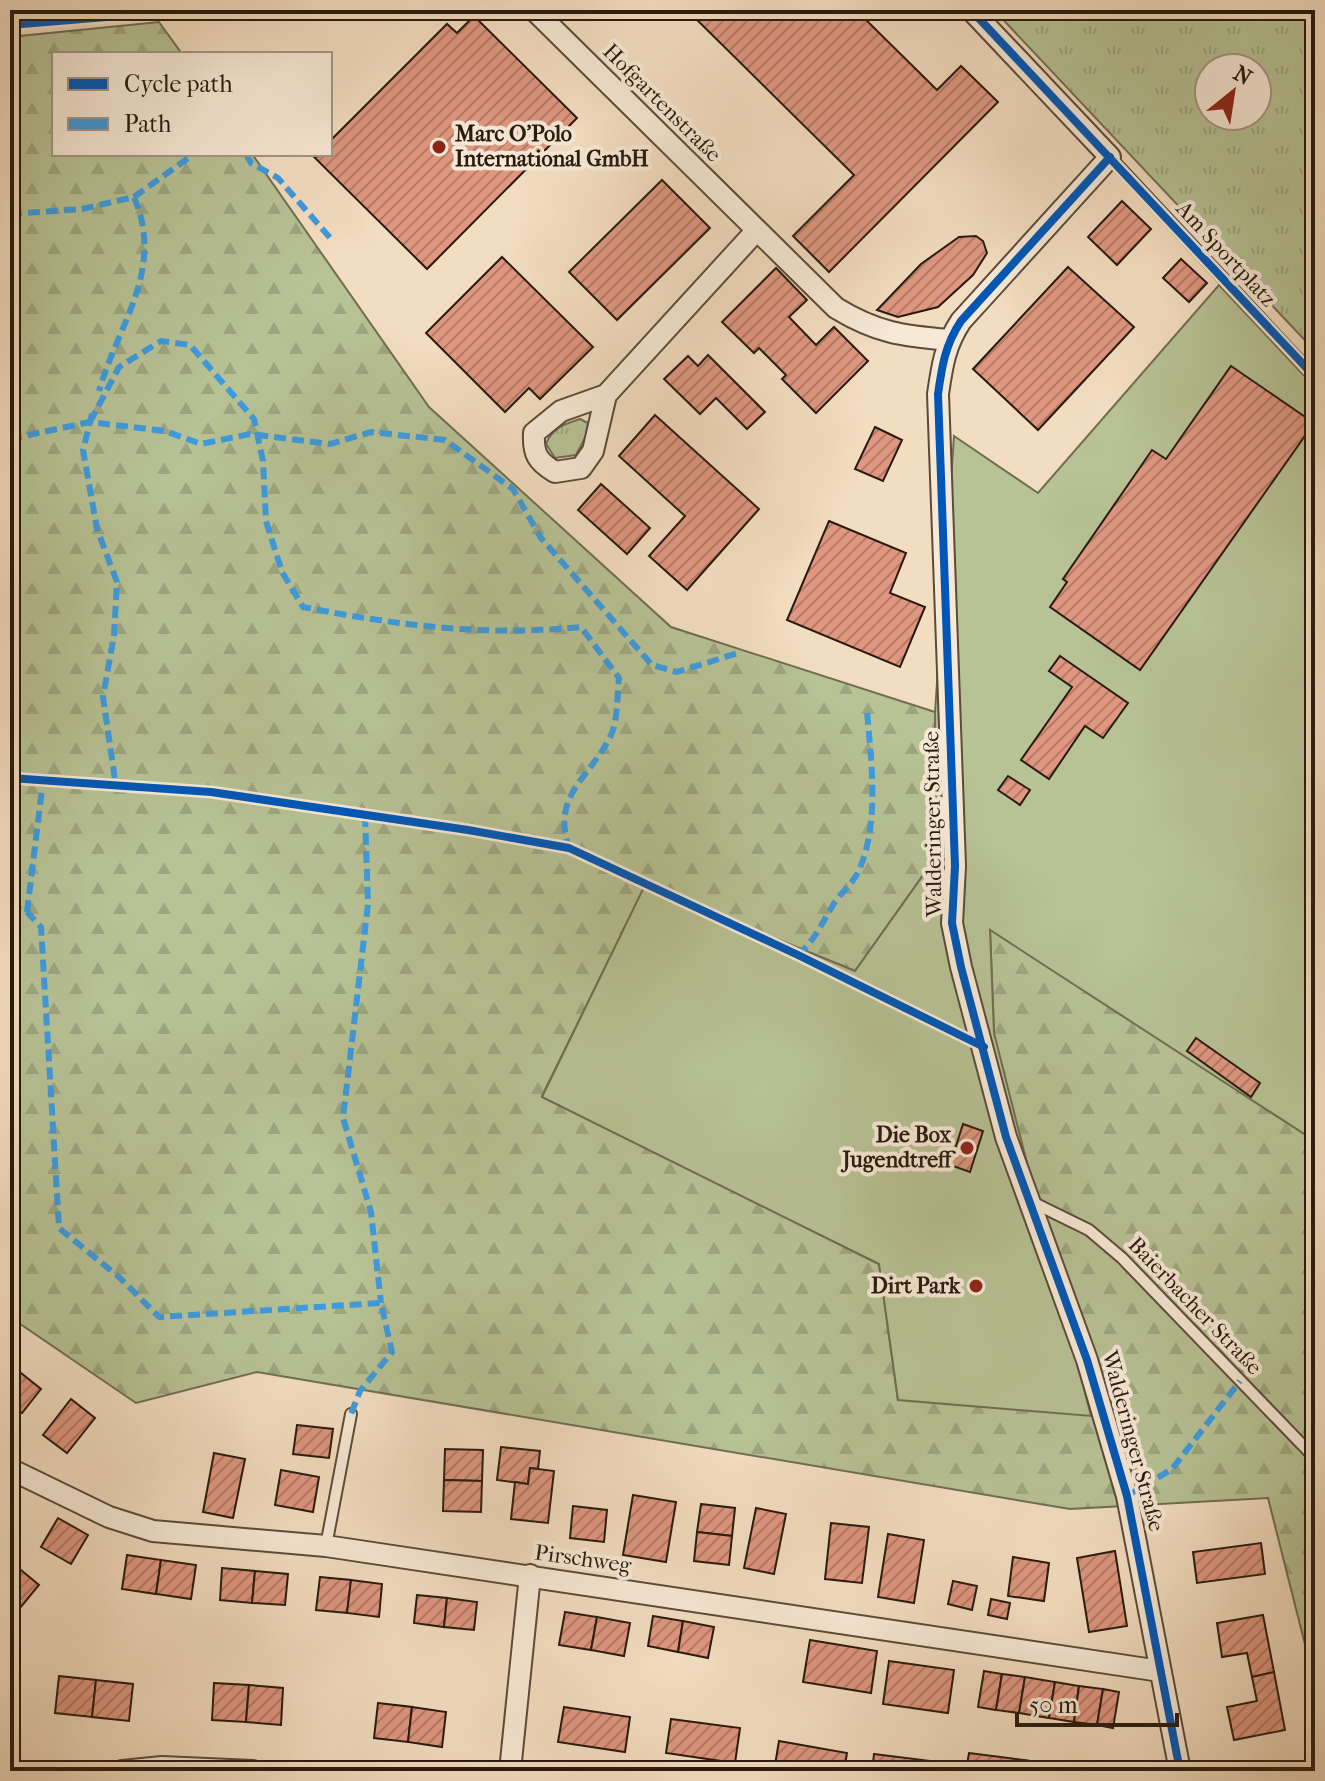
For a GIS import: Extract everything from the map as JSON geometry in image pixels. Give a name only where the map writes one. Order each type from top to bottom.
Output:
[{"type":"street","name":"Hofgartenstraße","points":[[534,10],[836,308],[866,327],[894,335],[949,340]]},
{"type":"street","points":[[971,10],[1110,157]]},
{"type":"street","name":"Walderinger Straße","points":[[1110,157],[949,340],[938,394],[955,866],[952,923],[1006,1137],[1087,1360],[1127,1496],[1180,1771]]},
{"type":"street","points":[[606,395],[756,231]]},
{"type":"street","name":"Pirschweg","points":[[10,1469],[109,1517],[153,1531],[326,1546],[1160,1671]]},
{"type":"street","points":[[510,1771],[530,1575]]},
{"type":"street","points":[[122,1771],[162,1767],[253,1771]]},
{"type":"lane","name":"Am Sportplatz","points":[[1110,157],[1315,377]]},
{"type":"lane","name":"Baierbacher Straße","points":[[1032,1202],[1089,1230],[1122,1258],[1315,1458]]},
{"type":"lane","points":[[326,1546],[351,1414]]},
{"type":"green space","points":[[994,10],[1315,10],[1315,351]]},
{"type":"green space","points":[[159,22],[181,52],[52,52],[52,156],[253,156],[429,407],[671,627],[935,712],[936,857],[855,971],[645,886],[542,1096],[879,1264],[898,1400],[994,1033],[990,929],[1315,1141],[1315,1684],[1268,1498],[1070,1509],[257,1372],[136,1403],[10,1317],[10,37]]},
{"type":"green space","points":[[1219,285],[1315,387],[1315,1141],[990,930],[994,1033],[1091,1416],[898,1400],[879,1264],[542,1097],[645,885],[855,971],[936,857],[935,712],[954,436],[1038,493]]},
{"type":"green space","points":[[580,419],[588,423],[586,436],[576,455],[555,458],[546,444],[552,434],[559,427]]},
{"type":"building","points":[[687,10],[856,10],[937,90],[961,66],[998,102],[829,272],[793,236],[854,175]]},
{"type":"building","name":"Marc O'Polo International GmbH","points":[[474,16],[577,118],[427,269],[314,157],[332,156],[332,139],[447,24],[457,33]]},
{"type":"building","points":[[662,180],[710,228],[617,320],[569,272]]},
{"type":"building","points":[[1122,201],[1151,229],[1117,265],[1088,237]]},
{"type":"building","points":[[976,236],[983,241],[987,253],[973,275],[938,307],[898,317],[877,310],[921,264],[959,237]]},
{"type":"building","points":[[502,257],[593,347],[540,399],[529,388],[505,412],[426,333]]},
{"type":"building","points":[[1181,259],[1207,283],[1189,302],[1163,278]]},
{"type":"building","points":[[1068,267],[1134,327],[1038,430],[973,369]]},
{"type":"building","points":[[776,268],[807,300],[789,317],[816,345],[834,327],[868,361],[816,413],[782,379],[786,375],[759,348],[754,353],[722,322]]},
{"type":"building","points":[[708,355],[765,412],[747,429],[716,398],[700,414],[664,379],[688,356],[698,366]]},
{"type":"building","points":[[1231,366],[1314,423],[1140,670],[1050,607],[1067,582],[1063,579],[1152,450],[1166,459]]},
{"type":"building","points":[[655,415],[759,509],[687,590],[649,556],[685,516],[619,456]]},
{"type":"building","points":[[875,427],[902,440],[883,481],[855,469]]},
{"type":"building","points":[[601,484],[650,528],[627,554],[578,510]]},
{"type":"building","points":[[829,521],[906,553],[890,593],[925,607],[900,667],[787,620]]},
{"type":"building","points":[[1060,656],[1128,703],[1103,738],[1085,726],[1049,779],[1021,760],[1072,687],[1049,671]]},
{"type":"building","points":[[1008,776],[1030,790],[1020,805],[998,790]]},
{"type":"building","points":[[1196,1038],[1260,1083],[1251,1097],[1187,1051]]},
{"type":"building","name":"Die Box Jugendtreff","points":[[963,1124],[983,1131],[970,1172],[950,1165]]},
{"type":"building","points":[[10,1348],[19,1355],[11,1365],[41,1389],[22,1413],[10,1404]]},
{"type":"building","points":[[71,1399],[95,1418],[67,1453],[43,1435]]},
{"type":"building","points":[[297,1425],[333,1429],[329,1458],[293,1454]]},
{"type":"building","points":[[501,1447],[540,1451],[538,1469],[530,1468],[528,1484],[497,1480]]},
{"type":"building","points":[[445,1449],[483,1450],[482,1481],[444,1480]]},
{"type":"building","points":[[214,1453],[245,1459],[233,1518],[203,1512]]},
{"type":"building","points":[[530,1468],[554,1471],[548,1523],[511,1519],[515,1482],[528,1484]]},
{"type":"building","points":[[281,1470],[319,1477],[313,1512],[275,1505]]},
{"type":"building","points":[[444,1480],[482,1481],[481,1512],[443,1511]]},
{"type":"building","points":[[633,1495],[676,1502],[666,1562],[623,1555]]},
{"type":"building","points":[[701,1504],[735,1508],[732,1536],[697,1532]]},
{"type":"building","points":[[573,1506],[607,1510],[604,1542],[570,1538]]},
{"type":"building","points":[[756,1508],[786,1514],[774,1574],[744,1568]]},
{"type":"building","points":[[58,1518],[88,1535],[71,1564],[41,1547]]},
{"type":"building","points":[[831,1523],[869,1527],[862,1583],[825,1579]]},
{"type":"building","points":[[697,1532],[732,1536],[729,1565],[694,1561]]},
{"type":"building","points":[[888,1534],[924,1540],[914,1603],[878,1597]]},
{"type":"building","points":[[1261,1543],[1265,1574],[1197,1583],[1193,1552]]},
{"type":"building","points":[[1115,1551],[1127,1626],[1089,1632],[1077,1558]]},
{"type":"building","points":[[127,1555],[161,1560],[156,1594],[122,1589]]},
{"type":"building","points":[[1013,1557],[1049,1563],[1044,1601],[1008,1596]]},
{"type":"building","points":[[161,1560],[196,1565],[191,1599],[156,1594]]},
{"type":"building","points":[[10,1561],[39,1585],[15,1614],[10,1610]]},
{"type":"building","points":[[222,1568],[255,1571],[252,1603],[220,1600]]},
{"type":"building","points":[[255,1571],[288,1574],[285,1605],[252,1603]]},
{"type":"building","points":[[320,1577],[351,1580],[347,1613],[316,1610]]},
{"type":"building","points":[[351,1580],[382,1584],[379,1617],[347,1613]]},
{"type":"building","points":[[953,1581],[977,1586],[972,1610],[948,1604]]},
{"type":"building","points":[[417,1595],[447,1598],[444,1627],[414,1623]]},
{"type":"building","points":[[447,1598],[477,1602],[474,1630],[444,1627]]},
{"type":"building","points":[[991,1599],[1010,1603],[1007,1619],[988,1615]]},
{"type":"building","points":[[565,1612],[597,1617],[591,1650],[559,1645]]},
{"type":"building","points":[[1263,1615],[1274,1672],[1252,1677],[1247,1653],[1222,1657],[1217,1623]]},
{"type":"building","points":[[653,1616],[683,1621],[678,1652],[648,1646]]},
{"type":"building","points":[[597,1617],[630,1623],[624,1656],[591,1650]]},
{"type":"building","points":[[683,1621],[714,1627],[708,1658],[678,1652]]},
{"type":"building","points":[[810,1640],[877,1651],[871,1693],[803,1682]]},
{"type":"building","points":[[889,1661],[954,1670],[948,1713],[883,1704]]},
{"type":"building","points":[[984,1671],[1002,1674],[996,1710],[978,1707]]},
{"type":"building","points":[[1274,1672],[1285,1730],[1234,1740],[1227,1707],[1257,1701],[1252,1677]]},
{"type":"building","points":[[1002,1674],[1025,1677],[1019,1713],[996,1710]]},
{"type":"building","points":[[59,1676],[96,1680],[92,1717],[55,1713]]},
{"type":"building","points":[[1025,1677],[1055,1682],[1049,1718],[1019,1713]]},
{"type":"building","points":[[96,1680],[133,1684],[129,1721],[92,1717]]},
{"type":"building","points":[[1055,1682],[1079,1686],[1074,1722],[1049,1718]]},
{"type":"building","points":[[214,1683],[249,1685],[246,1722],[212,1720]]},
{"type":"building","points":[[249,1685],[283,1688],[281,1725],[246,1722]]},
{"type":"building","points":[[1079,1686],[1103,1689],[1097,1725],[1074,1722]]},
{"type":"building","points":[[1103,1689],[1119,1692],[1113,1728],[1097,1725]]},
{"type":"building","points":[[378,1703],[412,1707],[408,1742],[374,1738]]},
{"type":"building","points":[[412,1707],[446,1712],[442,1747],[408,1742]]},
{"type":"building","points":[[564,1707],[630,1717],[625,1752],[558,1742]]},
{"type":"building","points":[[671,1719],[740,1728],[735,1763],[666,1753]]},
{"type":"building","points":[[779,1741],[847,1753],[844,1771],[774,1771]]},
{"type":"building","points":[[969,1753],[1024,1760],[1022,1771],[966,1771]]},
{"type":"building","points":[[874,1754],[939,1762],[938,1771],[872,1771]]},
{"type":"building","points":[[1024,1760],[1078,1768],[1078,1771],[1022,1771]]},
{"type":"building","points":[[1296,1761],[1299,1771],[1264,1771]]},
{"type":"marked path","points":[[134,197],[191,156]]},
{"type":"marked path","points":[[247,156],[251,163],[278,178],[332,240]]},
{"type":"marked path","points":[[10,214],[82,209],[134,197],[142,223],[142,272],[136,296],[99,391]]},
{"type":"marked path","points":[[90,422],[119,367],[161,341],[190,345],[254,419],[263,461],[266,521],[282,572],[303,607],[441,628],[511,631],[581,627],[619,678],[611,735],[569,800],[565,814],[569,848]]},
{"type":"marked path","points":[[92,414],[83,450],[97,529],[117,582],[114,635],[103,697],[116,787]]},
{"type":"marked path","points":[[10,439],[90,422],[165,431],[201,444],[250,434],[330,444],[371,432],[445,440],[513,489],[541,538],[652,665],[677,672],[738,653]]},
{"type":"marked path","points":[[798,955],[854,879],[866,851],[872,812],[867,711]]},
{"type":"marked path","points":[[27,912],[43,781]]},
{"type":"marked path","points":[[365,815],[368,904],[343,1118],[371,1212],[381,1303]]},
{"type":"marked path","points":[[10,904],[27,912],[41,927],[59,1228],[119,1277],[159,1317],[381,1303],[392,1352],[360,1391],[351,1414]]},
{"type":"marked path","points":[[1127,1496],[1172,1469],[1240,1381]]},
{"type":"cycle path","points":[[10,25],[191,10]]},
{"type":"cycle path","points":[[971,10],[1315,377]]},
{"type":"cycle path","points":[[1110,157],[961,321],[951,339],[943,365],[938,394],[955,866],[952,923],[1006,1137],[1087,1360],[1127,1496],[1180,1771]]},
{"type":"cycle path","points":[[10,778],[211,792],[569,848],[798,955],[984,1047]]},
{"type":"place","name":"Marc O'Polo International GmbH","points":[[439,147]]},
{"type":"place","name":"Die Box Jugendtreff","points":[[967,1148]]},
{"type":"place","name":"Dirt Park","points":[[976,1286]]}]
